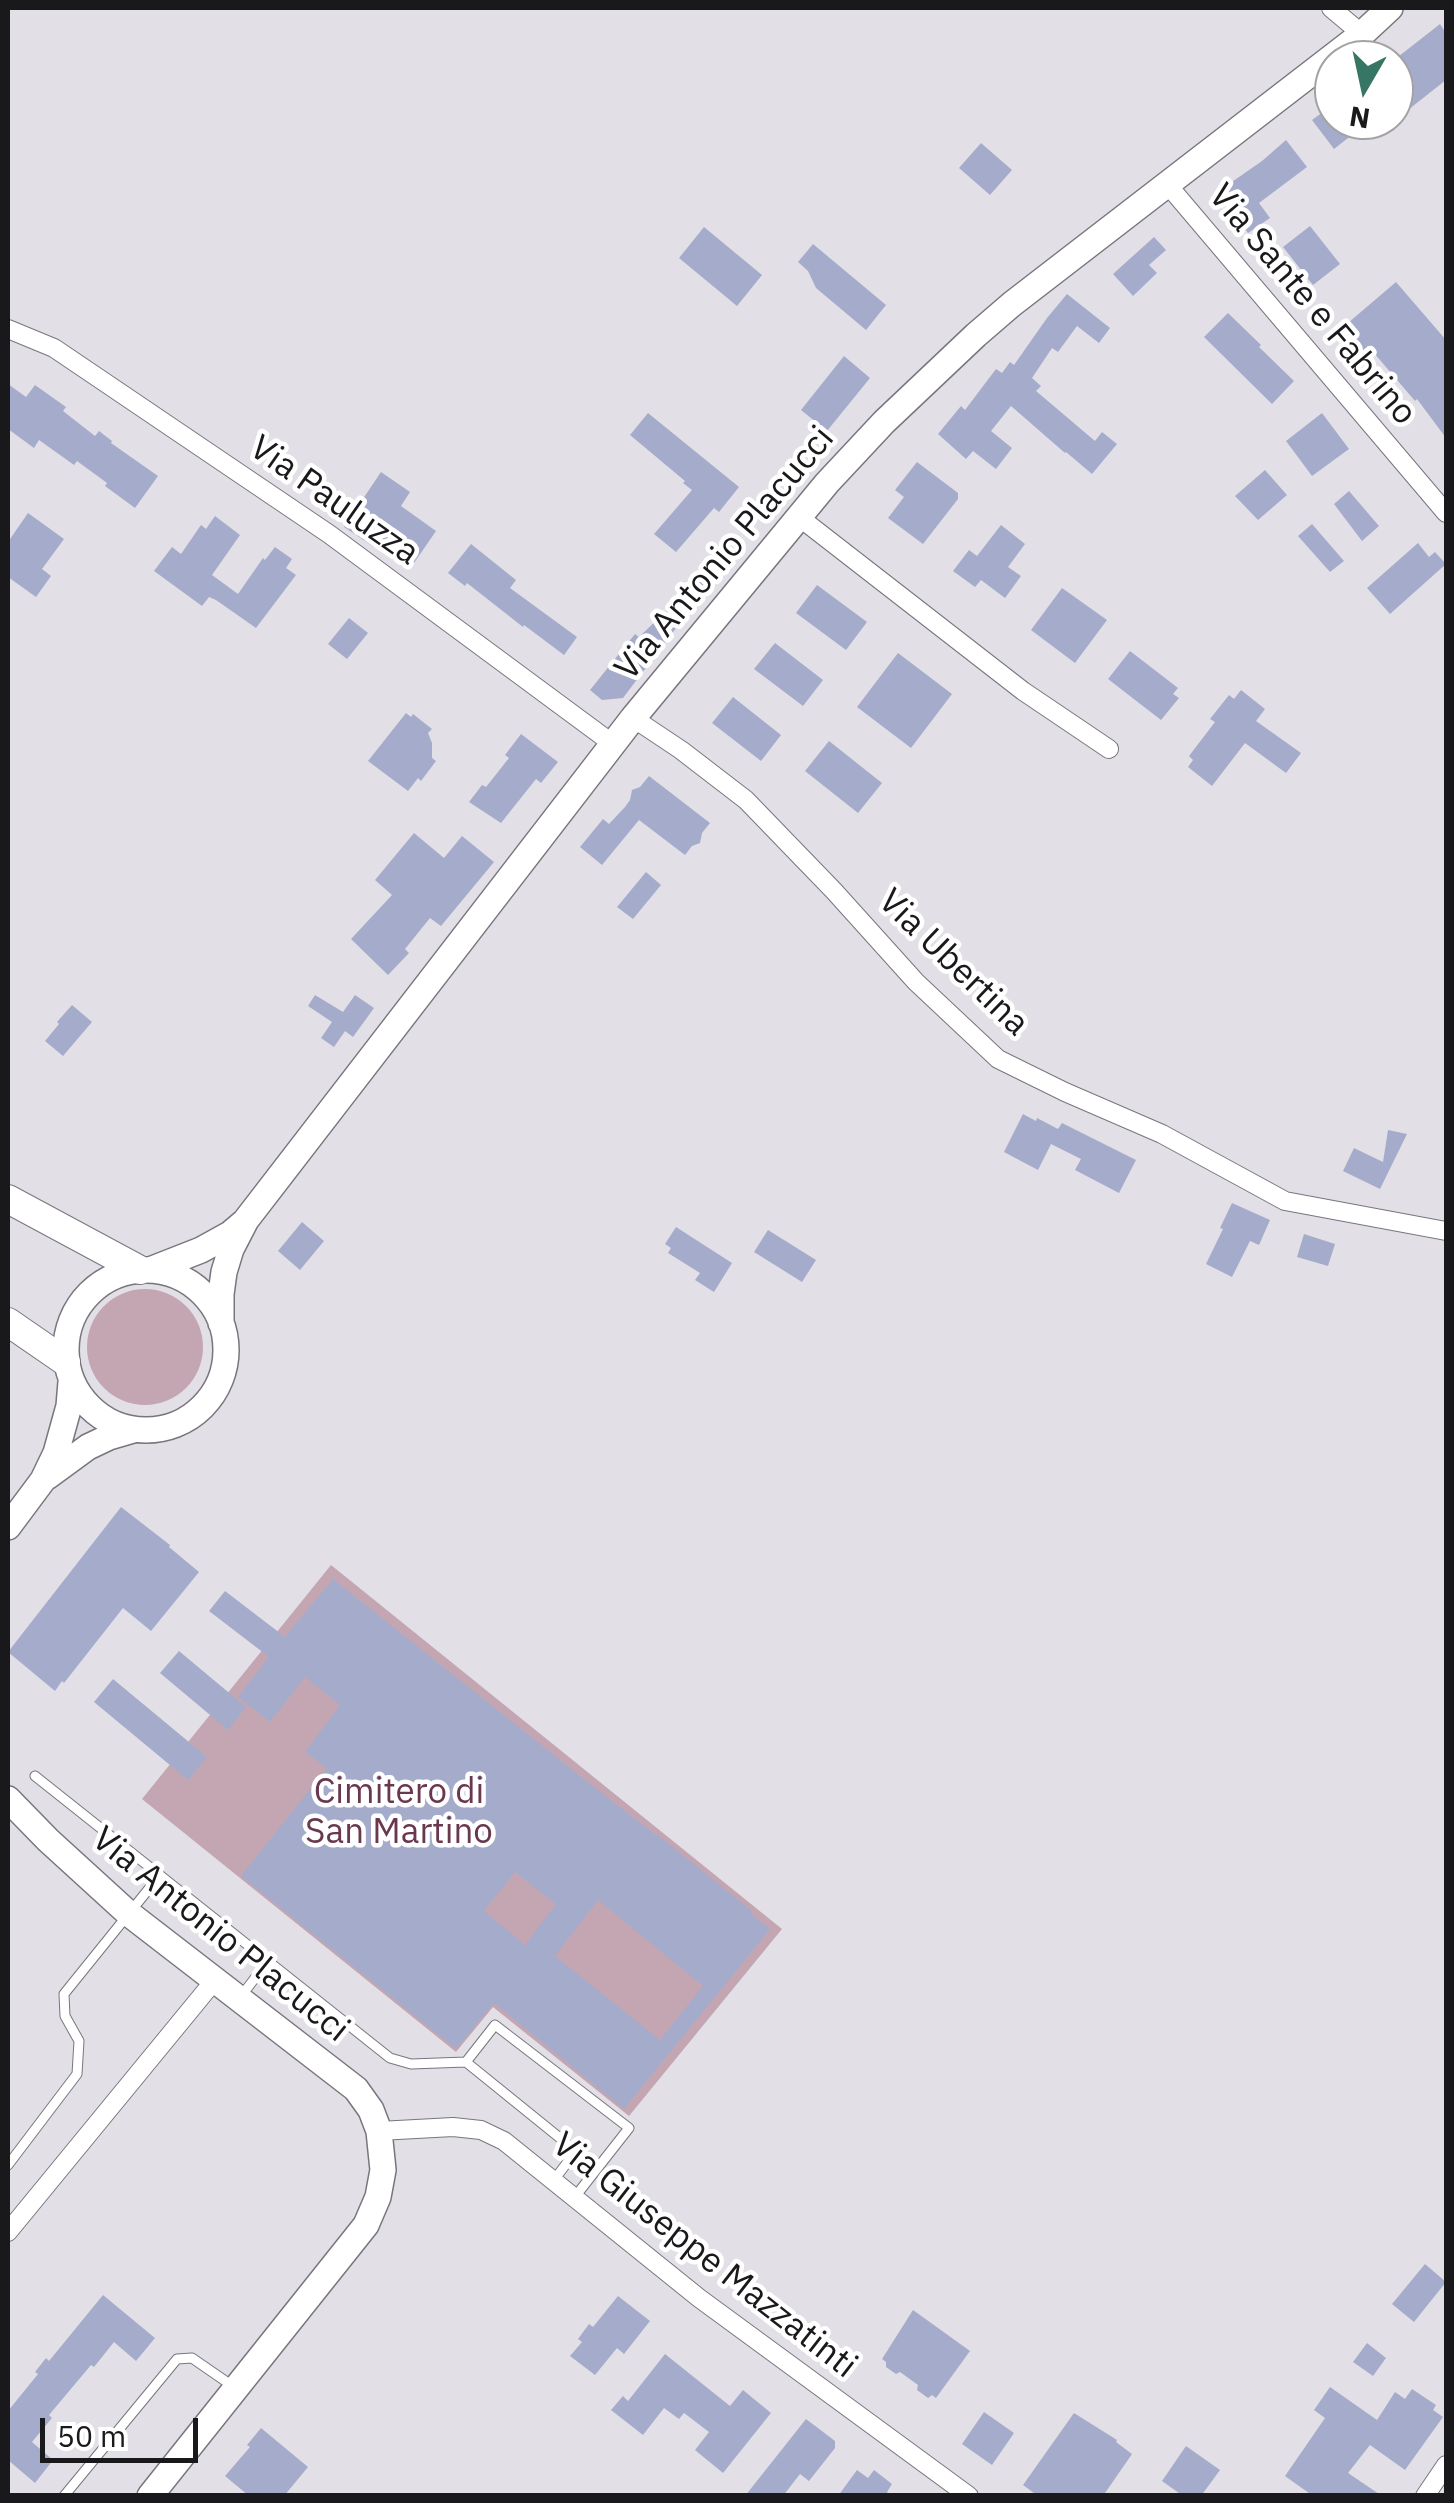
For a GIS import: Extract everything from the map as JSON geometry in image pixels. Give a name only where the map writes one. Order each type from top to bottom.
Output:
[{"type":"highway","points":[[8,1200],[145,1270]]},
{"type":"highway","points":[[8,1322],[68,1372]]},
{"type":"main road","name":"Via Antonio Placucci","points":[[43,1480],[88,1447],[133,1430],[160,1430],[184,1422],[203,1407],[217,1387],[225,1364],[226,1340],[221,1322],[224,1272],[246,1220],[633,718],[827,482],[976,335],[1362,34],[1390,8]]},
{"type":"main road","name":"Via Antonio Placucci","points":[[8,1527],[43,1480],[64,1430],[69,1406],[66,1335],[75,1310],[92,1290],[114,1276],[145,1270],[216,1242],[246,1220]]},
{"type":"main road","points":[[145,1270],[186,1280],[213,1306],[221,1322]]},
{"type":"main road","points":[[68,1372],[81,1399],[96,1414],[133,1430]]},
{"type":"main road","name":"Via Antonio Placucci","points":[[8,1799],[128,1914],[356,2089],[371,2110],[379,2131]]},
{"type":"main road","points":[[150,2496],[366,2225],[378,2198],[383,2170],[379,2131]]},
{"type":"street","points":[[1331,8],[1362,34]]},
{"type":"street","name":"Via Sante e Fabrino","points":[[1167,184],[1446,513]]},
{"type":"street","name":"Via Pauluzza","points":[[8,329],[54,348],[313,523],[613,744]]},
{"type":"street","points":[[799,517],[1023,691],[1109,750]]},
{"type":"street","name":"Via Ubertina","points":[[633,718],[746,800],[916,982],[998,1059],[1162,1134],[1285,1201],[1446,1230]]},
{"type":"street","points":[[8,2232],[214,1980]]},
{"type":"street","name":"Via Giuseppe Mazzatinti","points":[[379,2131],[453,2127],[481,2130],[504,2141],[699,2298],[968,2496]]},
{"type":"street","points":[[1425,2496],[1446,2465]]},
{"type":"lane","points":[[35,1776],[390,2058],[411,2064],[466,2062],[598,2168]]},
{"type":"lane","points":[[8,2165],[77,2074],[79,2041],[65,2016],[64,1994],[160,1875]]},
{"type":"lane","points":[[238,1999],[268,1961]]},
{"type":"lane","points":[[466,2062],[495,2026],[628,2128],[574,2198]]},
{"type":"lane","points":[[553,2181],[576,2150]]},
{"type":"lane","points":[[64,2496],[176,2360],[192,2358],[236,2388]]},
{"type":"green space","points":[[145,1289],[167,1294],[186,1306],[198,1325],[203,1347],[198,1369],[186,1388],[167,1400],[145,1405],[123,1400],[104,1388],[92,1369],[87,1347],[92,1325],[104,1306],[123,1294]]},
{"type":"green space","name":"Cimitero di San Martino","points":[[331,1565],[782,1929],[629,2116],[493,2007],[456,2052],[142,1799]]},
{"type":"building","points":[[1440,24],[1446,33],[1446,80],[1414,105],[1414,44]]},
{"type":"building","points":[[1286,140],[1307,167],[1259,203],[1270,218],[1248,233],[1216,193]]},
{"type":"building","points":[[1327,140],[1345,140],[1334,149]]},
{"type":"building","points":[[981,143],[1012,170],[990,195],[959,168]]},
{"type":"building","points":[[1310,226],[1340,264],[1313,285],[1283,247]]},
{"type":"building","points":[[704,227],[762,275],[737,306],[679,258]]},
{"type":"building","points":[[1154,237],[1166,250],[1149,265],[1157,273],[1133,296],[1113,274]]},
{"type":"building","points":[[813,244],[886,305],[866,330],[816,288],[808,271],[798,262]]},
{"type":"building","points":[[1396,282],[1446,340],[1446,438],[1417,399],[1368,346],[1355,357],[1335,334]]},
{"type":"building","points":[[1067,294],[1110,328],[1099,343],[1077,326],[1058,352],[1052,348],[1032,378],[1041,386],[1036,391],[1095,441],[1102,432],[1117,444],[1092,474],[1011,406],[991,431],[1012,448],[996,469],[973,451],[966,459],[938,434],[961,406],[965,410],[996,369],[1002,373],[1010,362],[1014,365]]},
{"type":"building","points":[[1228,313],[1294,381],[1272,404],[1204,337]]},
{"type":"building","points":[[844,356],[870,378],[827,431],[801,410]]},
{"type":"building","points":[[8,384],[26,397],[35,385],[66,407],[63,411],[95,436],[99,431],[158,476],[135,508],[77,461],[74,465],[39,440],[34,448],[8,429]]},
{"type":"building","points":[[648,413],[739,487],[719,512],[714,508],[676,552],[654,534],[692,490],[630,435]]},
{"type":"building","points":[[1322,413],[1349,449],[1312,476],[1286,441]]},
{"type":"building","points":[[917,462],[958,493],[958,499],[923,544],[888,518],[904,497],[895,490]]},
{"type":"building","points":[[1265,470],[1287,495],[1258,520],[1235,496]]},
{"type":"building","points":[[381,472],[410,492],[401,506],[436,531],[414,563],[379,539],[374,547],[344,527]]},
{"type":"building","points":[[1349,491],[1379,526],[1362,541],[1334,504]]},
{"type":"building","points":[[28,513],[64,539],[42,569],[51,576],[36,597],[8,577],[8,542]]},
{"type":"building","points":[[215,516],[240,535],[212,575],[238,594],[275,547],[292,559],[286,568],[296,575],[256,628],[209,597],[202,606],[154,571],[172,547],[181,554],[201,525],[206,529]]},
{"type":"building","points":[[1312,524],[1344,561],[1330,572],[1298,536]]},
{"type":"building","points":[[1001,525],[1025,544],[1008,567],[1021,576],[1005,598],[981,580],[975,587],[953,571],[969,550],[977,556]]},
{"type":"building","points":[[1418,543],[1429,557],[1435,552],[1446,564],[1390,614],[1367,588]]},
{"type":"building","points":[[471,544],[516,580],[510,588],[577,637],[564,655],[448,573]]},
{"type":"building","points":[[707,572],[714,578],[623,698],[602,700],[590,690],[635,634],[639,637]]},
{"type":"building","points":[[817,585],[867,622],[846,650],[796,613]]},
{"type":"building","points":[[1062,588],[1107,620],[1075,663],[1031,630]]},
{"type":"building","points":[[349,618],[368,633],[347,659],[328,644]]},
{"type":"building","points":[[775,643],[823,680],[803,706],[754,669]]},
{"type":"building","points":[[1130,651],[1178,688],[1173,694],[1179,698],[1161,720],[1108,679]]},
{"type":"building","points":[[898,653],[952,694],[911,748],[857,707]]},
{"type":"building","points":[[1241,690],[1265,709],[1256,721],[1301,753],[1286,773],[1245,743],[1212,786],[1188,767],[1193,760],[1189,756],[1215,722],[1210,719],[1229,695],[1234,699]]},
{"type":"building","points":[[733,697],[781,735],[761,761],[712,723]]},
{"type":"building","points":[[406,713],[432,729],[428,733],[432,758],[436,761],[408,791],[368,761]]},
{"type":"building","points":[[521,734],[558,762],[541,783],[536,779],[501,823],[469,802],[509,758],[505,755]]},
{"type":"building","points":[[829,741],[882,783],[858,813],[805,771]]},
{"type":"building","points":[[649,776],[710,823],[700,843],[685,855],[639,820],[602,865],[580,847],[603,819],[609,824],[630,800],[632,790]]},
{"type":"building","points":[[414,833],[444,858],[462,836],[494,862],[441,926],[430,918],[405,949],[409,953],[388,975],[351,939],[392,895],[375,880]]},
{"type":"building","points":[[646,872],[661,885],[633,919],[617,907]]},
{"type":"building","points":[[315,995],[343,1012],[355,995],[374,1008],[353,1037],[345,1031],[334,1047],[321,1038],[332,1022],[308,1006]]},
{"type":"building","points":[[72,1005],[92,1022],[63,1056],[45,1041]]},
{"type":"building","points":[[1023,1114],[1058,1129],[1062,1123],[1136,1160],[1119,1193],[1075,1170],[1081,1159],[1051,1144],[1038,1170],[1004,1152]]},
{"type":"building","points":[[1388,1130],[1407,1134],[1380,1189],[1343,1171],[1354,1148],[1383,1162]]},
{"type":"building","points":[[1232,1203],[1270,1220],[1259,1245],[1250,1241],[1232,1277],[1206,1264]]},
{"type":"building","points":[[302,1222],[324,1241],[300,1270],[278,1251]]},
{"type":"building","points":[[676,1227],[732,1263],[714,1292],[695,1280],[700,1273],[668,1253],[671,1248],[665,1244]]},
{"type":"building","points":[[768,1230],[816,1260],[802,1282],[754,1252]]},
{"type":"building","points":[[1304,1234],[1335,1244],[1328,1266],[1297,1257]]},
{"type":"building","points":[[121,1507],[199,1572],[151,1631],[123,1608],[55,1691],[8,1652]]},
{"type":"building","name":"Cimitero di San Martino","points":[[333,1579],[658,1835],[770,1929],[624,2109],[494,2003],[456,2049],[241,1876],[327,1768],[305,1752],[340,1705],[305,1677],[270,1722],[238,1697],[269,1657],[209,1611],[225,1591],[285,1637]],"holes":[[[515,1872],[556,1904],[525,1945],[484,1911]],[[598,1900],[703,1986],[660,2040],[555,1956]]]},
{"type":"building","points":[[179,1651],[246,1707],[228,1730],[160,1673]]},
{"type":"building","points":[[113,1679],[207,1757],[188,1780],[94,1702]]},
{"type":"building","points":[[1425,2264],[1446,2282],[1414,2322],[1392,2304]]},
{"type":"building","points":[[103,2295],[155,2338],[136,2361],[114,2342],[49,2415],[52,2418],[32,2442],[53,2460],[35,2483],[8,2460],[8,2411],[46,2358],[49,2361]]},
{"type":"building","points":[[618,2296],[650,2321],[624,2354],[617,2348],[595,2375],[570,2356],[582,2342],[578,2339],[589,2324],[593,2327]]},
{"type":"building","points":[[913,2310],[970,2351],[936,2398],[928,2398],[917,2390],[918,2385],[886,2367],[882,2359]]},
{"type":"building","points":[[1367,2343],[1386,2358],[1373,2376],[1353,2362]]},
{"type":"building","points":[[665,2354],[730,2406],[743,2390],[771,2413],[723,2473],[695,2450],[709,2432],[684,2413],[679,2419],[664,2408],[643,2435],[611,2410],[623,2396],[628,2401]]},
{"type":"building","points":[[1330,2387],[1377,2420],[1395,2392],[1405,2399],[1412,2389],[1436,2405],[1433,2410],[1443,2417],[1405,2470],[1370,2445],[1348,2473],[1382,2496],[1313,2496],[1285,2476],[1325,2418],[1314,2410]]},
{"type":"building","points":[[984,2412],[1014,2433],[992,2465],[962,2444]]},
{"type":"building","points":[[1074,2413],[1132,2454],[1103,2496],[1038,2496],[1023,2485]]},
{"type":"building","points":[[806,2419],[835,2441],[835,2448],[809,2481],[800,2474],[783,2496],[745,2496]]},
{"type":"building","points":[[261,2428],[308,2467],[284,2496],[249,2496],[225,2476]]},
{"type":"building","points":[[1186,2446],[1220,2470],[1201,2496],[1183,2496],[1162,2481]]},
{"type":"building","points":[[857,2470],[868,2478],[874,2470],[892,2484],[887,2492],[891,2496],[838,2496]]}]
